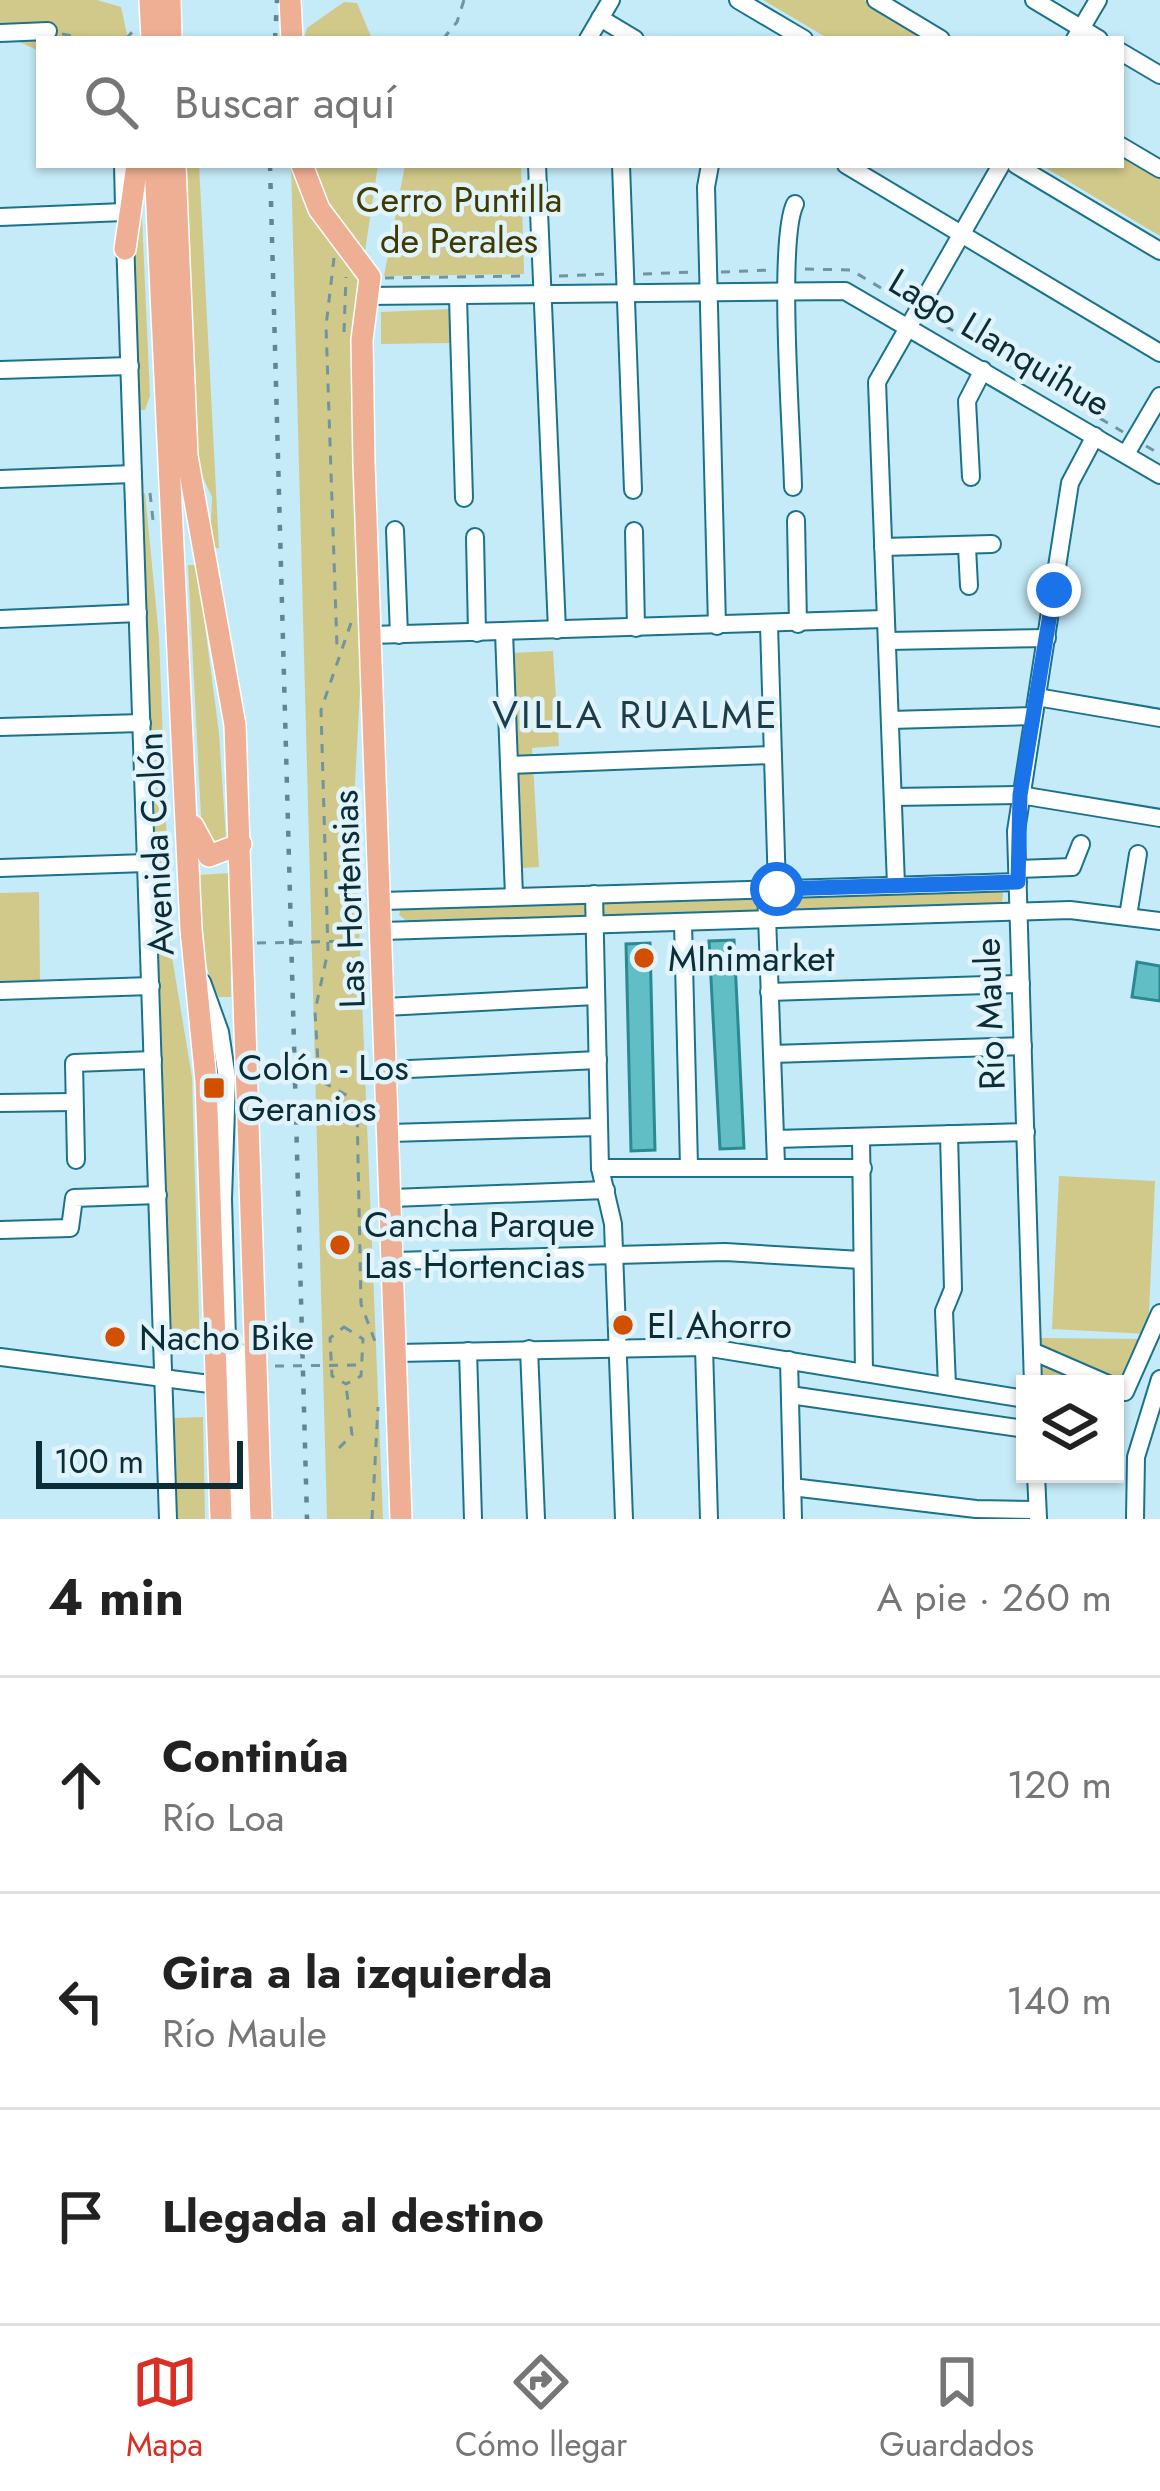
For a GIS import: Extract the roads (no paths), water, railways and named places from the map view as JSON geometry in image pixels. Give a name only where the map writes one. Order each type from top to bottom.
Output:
[{"type":"main road","points":[[151,0],[152,36]]},
{"type":"main road","points":[[170,0],[171,36]]},
{"type":"main road","points":[[290,0],[292,36]]},
{"type":"main road","points":[[125,249],[137,168]]},
{"type":"main road","name":"Avenida Colón","points":[[155,168],[191,929],[240,1382],[261,1519]]},
{"type":"main road","name":"Avenida Colón","points":[[175,168],[185,438],[236,725],[241,844],[248,1063],[240,1382],[221,1519]]},
{"type":"main road","points":[[303,168],[319,209],[368,286]]},
{"type":"main road","name":"Las Hortensias","points":[[368,286],[362,352],[395,1261],[387,1351],[401,1519]]},
{"type":"main road","points":[[186,800],[202,850],[215,857],[241,844]]},
{"type":"street","points":[[590,36],[611,0]]},
{"type":"street","points":[[738,0],[799,36]]},
{"type":"street","points":[[876,0],[936,36]]},
{"type":"street","points":[[1034,0],[1078,34],[1098,0]]},
{"type":"street","points":[[600,18],[630,36]]},
{"type":"street","points":[[0,33],[48,32]]},
{"type":"street","points":[[1124,54],[1160,75]]},
{"type":"street","points":[[1124,148],[1160,170]]},
{"type":"street","points":[[122,168],[168,1519]]},
{"type":"street","points":[[537,168],[557,630]]},
{"type":"street","points":[[621,168],[633,490]]},
{"type":"street","points":[[710,168],[708,291],[717,626]]},
{"type":"street","points":[[851,168],[1160,353]]},
{"type":"street","points":[[896,886],[878,382],[906,324],[998,168]]},
{"type":"street","points":[[1021,168],[1160,251]]},
{"type":"street","points":[[794,488],[789,221],[795,204]]},
{"type":"street","points":[[0,217],[124,212]]},
{"type":"street","name":"Lago Llanquihue","points":[[368,286],[458,298],[845,291],[1160,475]]},
{"type":"street","points":[[458,298],[464,499]]},
{"type":"street","points":[[0,370],[130,366]]},
{"type":"street","points":[[970,477],[967,401],[983,370]]},
{"type":"street","points":[[1126,454],[1160,396]]},
{"type":"street","name":"Río Maule","points":[[1033,1375],[1018,875],[1020,795],[1070,483],[1095,436]]},
{"type":"street","points":[[0,479],[134,474]]},
{"type":"street","points":[[796,520],[798,624]]},
{"type":"street","points":[[395,530],[399,634]]},
{"type":"street","points":[[634,531],[636,628]]},
{"type":"street","points":[[475,537],[477,632]]},
{"type":"street","points":[[884,547],[992,544]]},
{"type":"street","points":[[967,547],[969,586]]},
{"type":"street","points":[[0,620],[138,613]]},
{"type":"street","points":[[370,635],[884,619]]},
{"type":"street","points":[[769,625],[773,755],[767,920],[776,1164]]},
{"type":"street","points":[[504,632],[514,896]]},
{"type":"street","points":[[888,641],[1047,638]]},
{"type":"street","points":[[1036,697],[1160,717]]},
{"type":"street","points":[[890,720],[1033,716]]},
{"type":"street","points":[[0,727],[142,723]]},
{"type":"street","points":[[509,765],[773,755]]},
{"type":"street","points":[[893,797],[1020,795],[1160,818]]},
{"type":"street","points":[[382,901],[896,886],[1072,867],[1081,844]]},
{"type":"street","points":[[1128,916],[1138,854]]},
{"type":"street","points":[[0,868],[146,863]]},
{"type":"street","points":[[594,894],[600,1168],[614,1254],[624,1519]]},
{"type":"street","points":[[383,940],[595,925],[1019,911],[1160,922]]},
{"type":"street","points":[[682,922],[689,1166]]},
{"type":"street","points":[[769,992],[1021,984]]},
{"type":"street","points":[[0,991],[151,986]]},
{"type":"street","points":[[386,1006],[596,996]]},
{"type":"street","points":[[772,1054],[1023,1046]]},
{"type":"street","points":[[76,1160],[74,1063],[153,1060]]},
{"type":"street","points":[[388,1070],[598,1060]]},
{"type":"street","points":[[0,1103],[74,1102]]},
{"type":"street","points":[[390,1133],[599,1127]]},
{"type":"street","points":[[775,1139],[1025,1132]]},
{"type":"street","points":[[947,1386],[944,1312],[952,1292],[949,1134]]},
{"type":"street","points":[[861,1137],[864,1372]]},
{"type":"street","points":[[600,1168],[776,1164],[793,1170],[863,1168]]},
{"type":"street","points":[[392,1198],[606,1190]]},
{"type":"street","points":[[0,1230],[70,1228],[74,1198],[158,1195]]},
{"type":"street","points":[[395,1261],[725,1252],[861,1260]]},
{"type":"street","points":[[1124,1375],[1160,1313]]},
{"type":"street","points":[[387,1351],[704,1347],[1016,1398]]},
{"type":"street","points":[[704,1347],[709,1519]]},
{"type":"street","points":[[529,1349],[536,1519]]},
{"type":"street","points":[[468,1351],[473,1519]]},
{"type":"street","points":[[1032,1352],[1086,1375]]},
{"type":"street","points":[[0,1357],[164,1382],[240,1382]]},
{"type":"street","points":[[789,1360],[793,1519]]},
{"type":"street","points":[[1135,1519],[1136,1457],[1160,1379]]},
{"type":"street","points":[[232,1519],[240,1382]]},
{"type":"street","points":[[240,1382],[244,1519]]},
{"type":"street","points":[[1124,1391],[1156,1403]]},
{"type":"street","points":[[790,1395],[1016,1428]]},
{"type":"street","points":[[792,1486],[1038,1514],[1036,1483]]},
{"type":"railway","points":[[275,36],[277,0]]},
{"type":"railway","points":[[270,168],[307,1519]]},
{"type":"place","name":"MInimarket","points":[[644,958]]},
{"type":"place","name":"Colón - Los Geranios","points":[[214,1088]]},
{"type":"place","name":"Cancha Parque Las Hortencias","points":[[340,1245]]},
{"type":"place","name":"El Ahorro","points":[[623,1325]]},
{"type":"place","name":"Nacho Bike","points":[[115,1337]]},
{"type":"district","name":"VILLA RUALME","points":[[636,714]]},
{"type":"park label","name":"Cerro Puntilla de Perales","points":[[459,220]]}]
